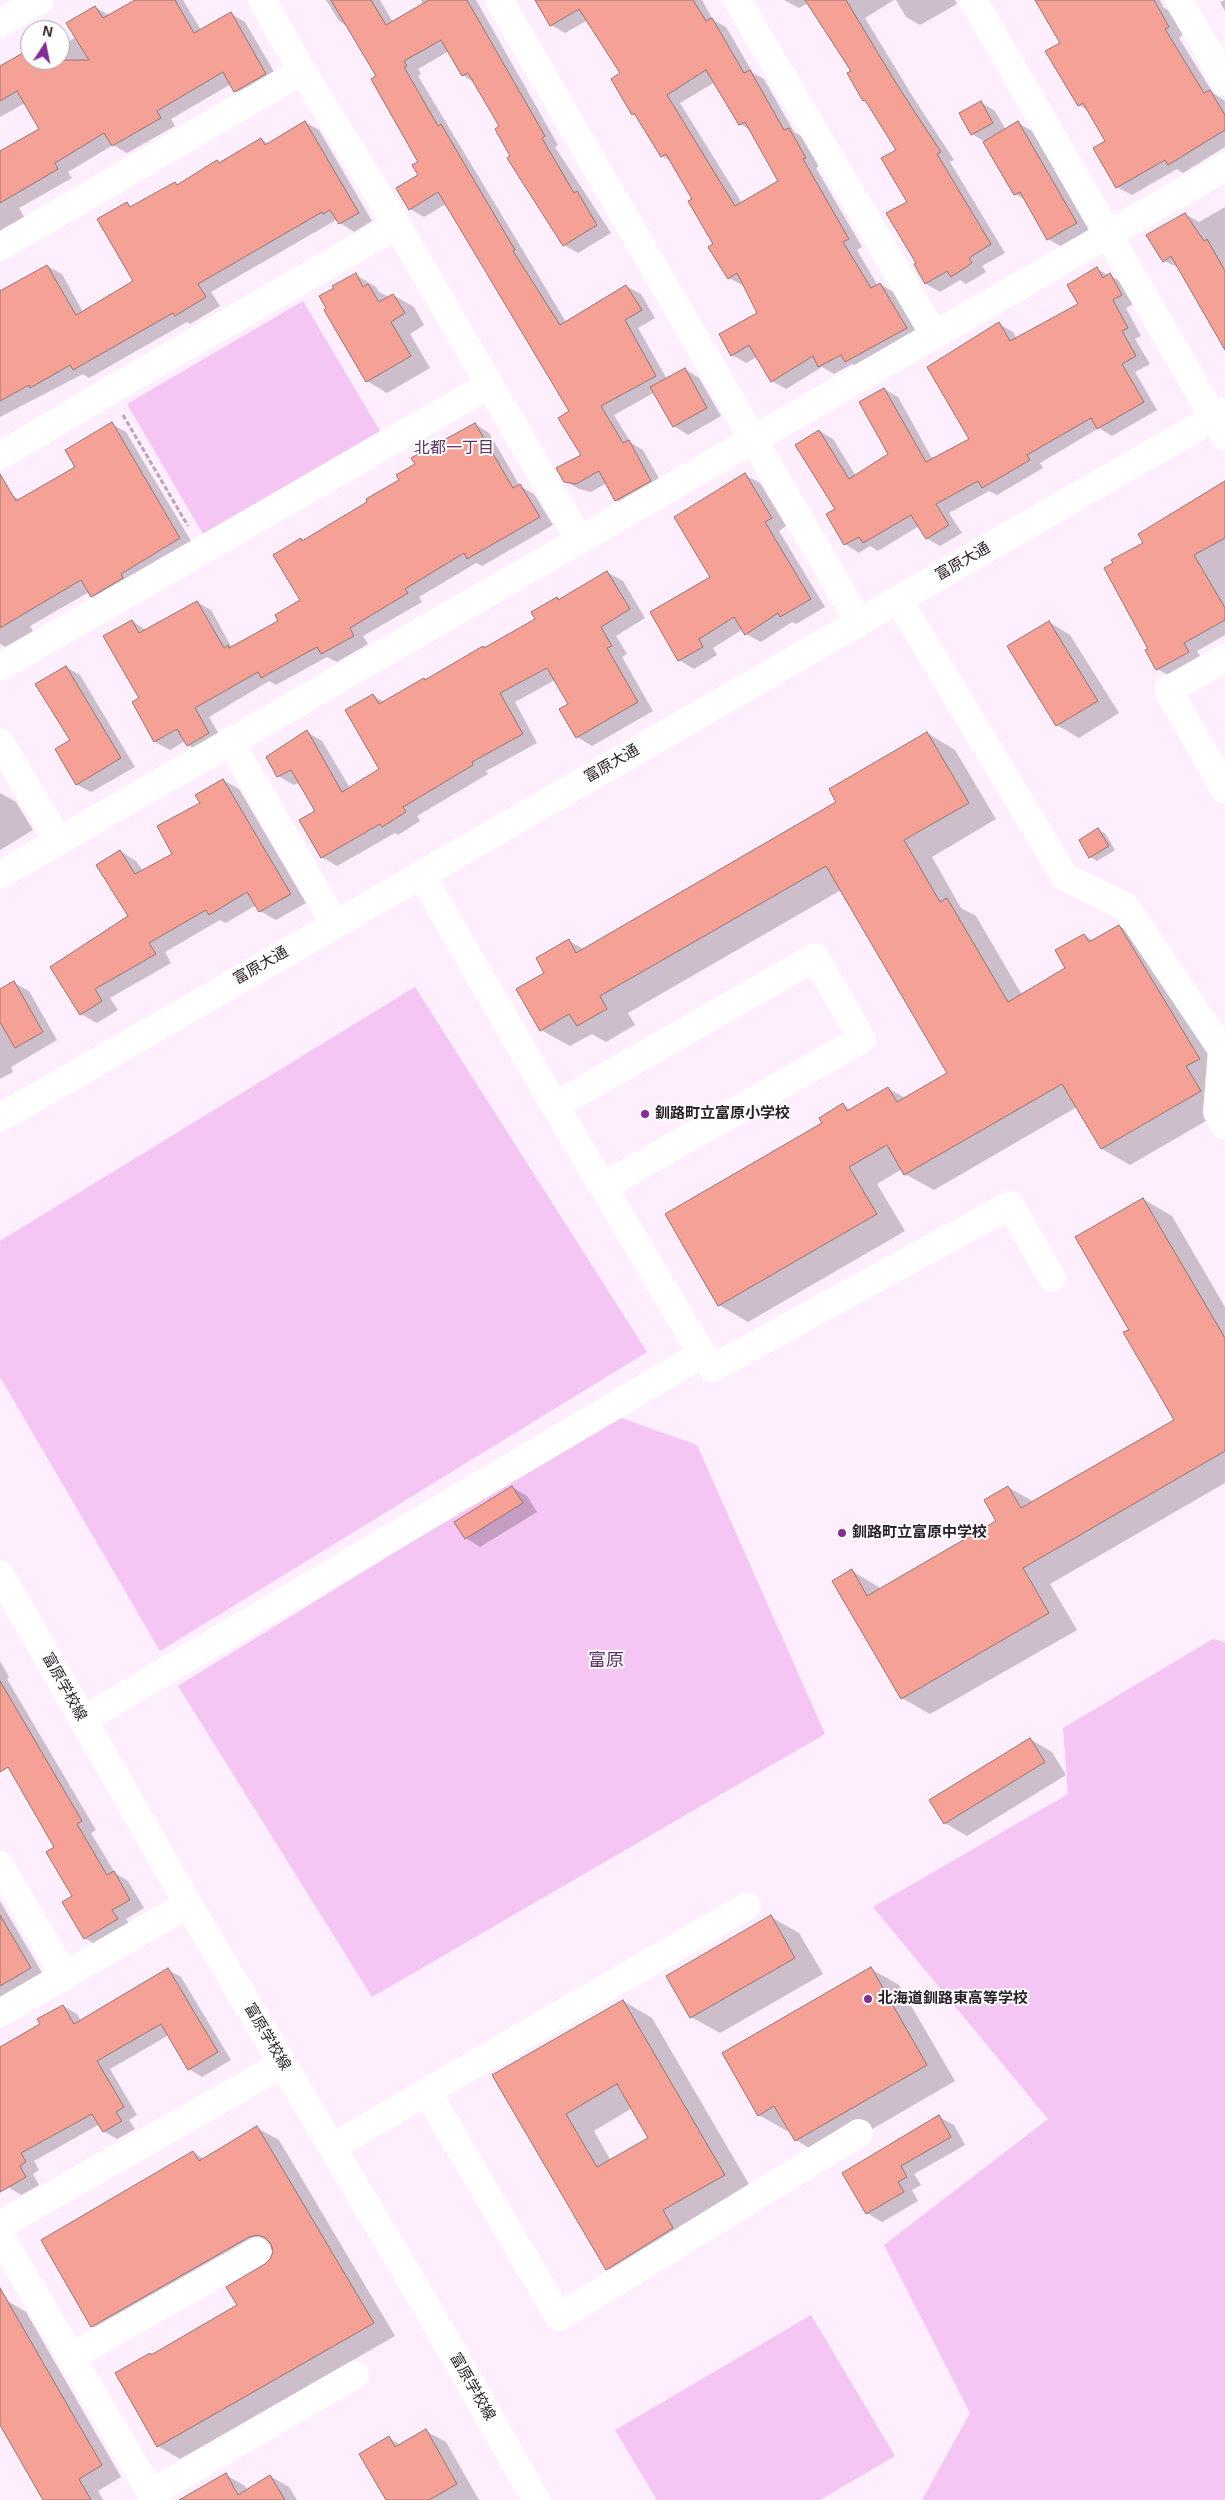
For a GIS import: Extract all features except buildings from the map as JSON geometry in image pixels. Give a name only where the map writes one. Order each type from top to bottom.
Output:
[{"type":"street","points":[[0,23],[40,0]]},
{"type":"street","points":[[262,0],[302,71],[397,225],[580,541]]},
{"type":"street","points":[[499,0],[859,622]]},
{"type":"street","points":[[737,0],[935,336]]},
{"type":"street","points":[[973,0],[1108,235],[1221,422]]},
{"type":"street","points":[[1179,0],[1225,81]]},
{"type":"street","points":[[0,247],[302,71]]},
{"type":"street","points":[[0,875],[1225,167]]},
{"type":"street","points":[[0,456],[109,390],[397,225]]},
{"type":"street","points":[[0,668],[489,385]]},
{"type":"street","name":"富原大通","points":[[0,1118],[898,599],[1221,422]]},
{"type":"street","points":[[898,599],[1066,877],[1126,907],[1224,1049],[1217,1112],[1225,1126]]},
{"type":"street","points":[[1225,658],[1168,690],[1225,790]]},
{"type":"street","points":[[230,741],[335,924]]},
{"type":"street","points":[[0,742],[58,840]]},
{"type":"street","points":[[421,874],[555,1106],[702,1354],[713,1368],[1010,1204],[1052,1278]]},
{"type":"street","points":[[555,1106],[815,958],[862,1039],[604,1186]]},
{"type":"street","points":[[83,1720],[702,1354]]},
{"type":"street","name":"富原学校線","points":[[0,1574],[188,1904],[433,2318],[536,2500]]},
{"type":"street","points":[[0,1865],[65,1977]]},
{"type":"street","points":[[0,2013],[188,1904]]},
{"type":"street","points":[[332,2147],[748,1906]]},
{"type":"street","points":[[0,2225],[283,2064]]},
{"type":"street","points":[[427,2092],[559,2316],[860,2133]]},
{"type":"street","points":[[0,2236],[153,2497],[355,2375]]},
{"type":"street","points":[[72,2356],[257,2251]]},
{"type":"path","points":[[109,390],[202,550]]},
{"type":"shaded area","points":[[303,301],[380,431],[203,534],[127,404]]},
{"type":"shaded area","points":[[415,987],[647,1352],[160,1651],[0,1377],[0,1241]]},
{"type":"shaded area","points":[[616,1416],[697,1445],[825,1734],[372,1997],[178,1686]]},
{"type":"shaded area","points":[[1213,1639],[1225,1642],[1225,2500],[922,2500],[970,2413],[884,2245],[1048,2119],[873,1907],[1068,1794],[1063,1728]]},
{"type":"shaded area","points":[[811,2315],[895,2456],[820,2500],[657,2500],[615,2430]]},
{"type":"place","name":"釧路町立富原小学校","points":[[645,1114]]},
{"type":"place","name":"釧路町立富原中学校","points":[[842,1533]]},
{"type":"place","name":"北海道釧路東高等学校","points":[[868,1999]]},
{"type":"district","name":"北都一丁目","points":[[454,449]]},
{"type":"district","name":"富原","points":[[606,1661]]}]
